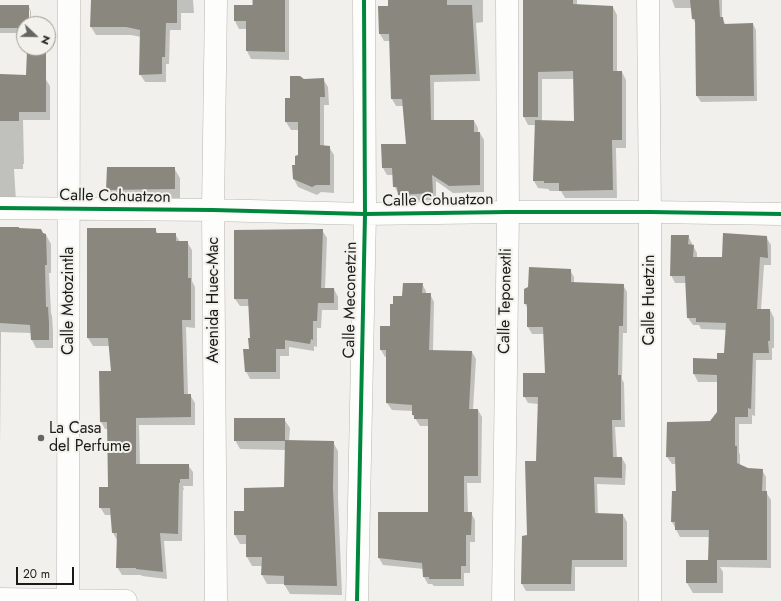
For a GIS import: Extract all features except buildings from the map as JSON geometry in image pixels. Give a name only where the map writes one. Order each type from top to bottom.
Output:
[{"type":"street","name":"Calle Motozintla","points":[[68,601],[69,0]]},
{"type":"street","name":"Avenida Huec-Mac","points":[[216,0],[213,210],[216,601]]},
{"type":"street","name":"Calle Meconetzin","points":[[357,601],[364,214],[364,0]]},
{"type":"street","name":"Calle Teponextli","points":[[503,601],[508,212],[507,0]]},
{"type":"street","name":"Calle Huetzin","points":[[648,0],[650,212],[650,601]]},
{"type":"street","name":"Calle Cohuatzon","points":[[0,208],[213,210],[364,214],[508,212],[781,214]]},
{"type":"street","points":[[0,599],[126,601]]},
{"type":"cycle path","points":[[357,601],[365,214],[364,0]]},
{"type":"cycle path","points":[[0,208],[213,210],[365,214],[508,212],[781,214]]},
{"type":"place","name":"La Casa del Perfume","points":[[41,438]]}]
